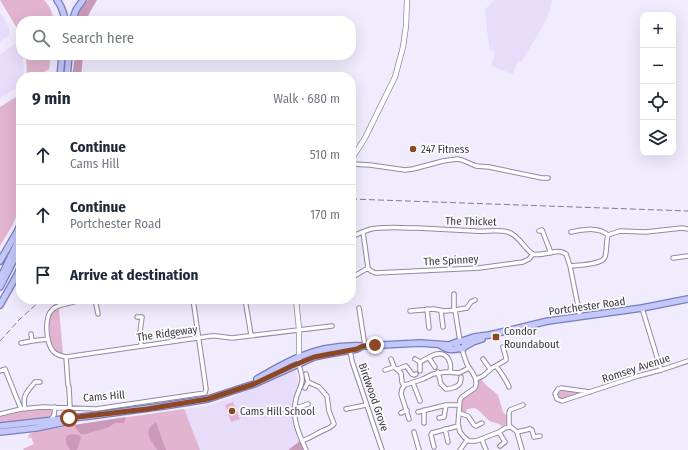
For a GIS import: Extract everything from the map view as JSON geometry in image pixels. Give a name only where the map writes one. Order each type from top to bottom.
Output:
[{"type":"main road","points":[[58,0],[64,16]]},
{"type":"main road","points":[[74,16],[83,0]]},
{"type":"main road","points":[[60,72],[62,60]]},
{"type":"main road","points":[[67,72],[69,60]]},
{"type":"main road","points":[[0,261],[16,234]]},
{"type":"main road","points":[[0,279],[16,246]]},
{"type":"main road","points":[[0,287],[16,256]]},
{"type":"main road","points":[[0,305],[16,276]]},
{"type":"main road","name":"Portchester Road","points":[[298,357],[333,347],[425,343],[439,345],[461,345],[474,337],[489,335],[538,323],[642,308],[688,299]]},
{"type":"main road","name":"Portchester Road","points":[[299,363],[318,356],[357,349],[364,346]]},
{"type":"main road","name":"Cams Hill","points":[[236,390],[298,357]]},
{"type":"main road","name":"Cams Hill","points":[[0,426],[90,416],[208,399],[254,384],[299,363]]},
{"type":"main road","name":"Cams Hill","points":[[0,432],[36,428],[90,416]]},
{"type":"street","points":[[356,152],[394,77],[403,47],[406,26],[407,0]]},
{"type":"street","points":[[356,164],[405,170],[458,159],[476,166],[548,178]]},
{"type":"street","name":"The Thicket","points":[[356,235],[370,230],[387,228],[506,231],[512,233],[533,254]]},
{"type":"street","points":[[608,235],[620,231],[646,232],[682,228],[688,229]]},
{"type":"street","points":[[541,229],[550,253]]},
{"type":"street","points":[[571,232],[594,229],[602,231],[608,235]]},
{"type":"street","points":[[356,275],[368,268],[363,232]]},
{"type":"street","points":[[570,266],[594,263],[603,260],[605,257],[606,240],[608,235]]},
{"type":"street","points":[[533,254],[565,253],[570,266],[580,316]]},
{"type":"street","name":"The Spinney","points":[[368,268],[376,273],[479,268],[523,262],[529,259],[533,254]]},
{"type":"street","points":[[673,258],[688,256]]},
{"type":"street","points":[[454,294],[461,345],[465,360],[476,379],[475,388],[460,400],[458,426],[467,440],[474,442],[482,440],[505,428],[512,428],[517,432],[522,450]]},
{"type":"street","points":[[410,311],[433,309],[448,312],[467,308],[473,301],[476,300]]},
{"type":"street","points":[[64,304],[51,310],[47,319],[48,339],[49,345],[54,352],[66,357],[70,408]]},
{"type":"street","points":[[96,304],[98,314]]},
{"type":"street","points":[[193,304],[198,338]]},
{"type":"street","points":[[246,304],[251,335]]},
{"type":"street","points":[[296,304],[299,329],[298,357],[302,380],[296,400],[295,421],[306,450]]},
{"type":"street","points":[[359,308],[364,346]]},
{"type":"street","points":[[642,308],[661,370]]},
{"type":"street","points":[[427,309],[429,328]]},
{"type":"street","points":[[441,311],[443,327]]},
{"type":"street","points":[[141,346],[140,332],[143,312]]},
{"type":"street","points":[[137,316],[142,317]]},
{"type":"street","name":"The Ridgeway","points":[[66,357],[198,338],[216,336],[232,338],[332,326]]},
{"type":"street","points":[[31,334],[32,341]]},
{"type":"street","name":"Cams Hill","points":[[0,414],[21,409],[55,407],[96,409],[203,394],[206,389],[198,338]]},
{"type":"street","points":[[21,343],[48,339]]},
{"type":"street","points":[[476,379],[505,361],[506,359],[503,348]]},
{"type":"street","name":"Birdwood Grove","points":[[350,350],[366,405],[382,450]]},
{"type":"street","points":[[420,362],[440,354],[445,355],[450,362],[450,372]]},
{"type":"street","points":[[429,358],[435,367]]},
{"type":"street","points":[[391,359],[401,373],[404,386]]},
{"type":"street","points":[[415,359],[420,362]]},
{"type":"street","points":[[486,361],[490,369]]},
{"type":"street","name":"Romsey Avenue","points":[[590,392],[561,388],[556,390],[555,396],[557,400],[562,401],[688,361]]},
{"type":"street","points":[[420,362],[420,371]]},
{"type":"street","points":[[385,370],[406,366],[412,374],[416,374]]},
{"type":"street","points":[[496,366],[507,380],[509,387]]},
{"type":"street","points":[[409,419],[401,394],[404,386],[438,372],[457,373],[469,368]]},
{"type":"street","points":[[0,371],[5,369],[21,409]]},
{"type":"street","points":[[438,372],[441,384],[449,390],[460,384],[461,377]]},
{"type":"street","points":[[305,388],[308,382],[306,374]]},
{"type":"street","points":[[32,378],[35,382]]},
{"type":"street","points":[[35,382],[40,382]]},
{"type":"street","points":[[25,409],[25,394],[35,382]]},
{"type":"street","points":[[302,441],[312,438],[320,432],[331,428],[334,424],[329,412],[327,396],[320,386],[308,382]]},
{"type":"street","points":[[413,382],[420,401]]},
{"type":"street","points":[[515,403],[516,407]]},
{"type":"street","points":[[295,408],[308,404]]},
{"type":"street","points":[[418,412],[446,404],[460,405]]},
{"type":"street","points":[[439,418],[444,417],[446,404]]},
{"type":"street","points":[[346,409],[366,405]]},
{"type":"street","points":[[509,427],[510,411],[513,408],[523,405]]},
{"type":"street","points":[[51,420],[54,415],[55,407]]},
{"type":"street","points":[[401,413],[407,410]]},
{"type":"street","points":[[424,410],[424,423]]},
{"type":"street","points":[[459,413],[468,416],[476,426],[482,423]]},
{"type":"street","points":[[433,446],[432,433],[458,426]]},
{"type":"street","points":[[517,432],[530,427],[534,437],[540,436]]},
{"type":"street","points":[[445,429],[448,442]]},
{"type":"street","points":[[414,432],[419,450]]},
{"type":"street","points":[[499,432],[505,442],[500,446]]},
{"type":"street","points":[[460,450],[467,440]]},
{"type":"street","points":[[482,440],[486,450]]},
{"type":"shaded area","points":[[0,0],[44,0],[51,10],[52,16],[16,16],[16,27]]},
{"type":"shaded area","points":[[88,0],[97,0],[88,16],[78,16],[82,7]]},
{"type":"shaded area","points":[[494,0],[552,0],[549,13],[542,28],[522,61],[518,61],[513,74],[491,66],[495,53],[490,50],[485,10]]},
{"type":"shaded area","points":[[0,12],[9,28],[9,35],[0,42]]},
{"type":"shaded area","points":[[16,44],[16,60],[23,60],[24,72],[16,72],[16,88],[0,98],[0,54]]},
{"type":"shaded area","points":[[26,60],[50,60],[49,69],[44,72],[27,72]]},
{"type":"shaded area","points":[[74,60],[83,60],[81,72],[73,72]]},
{"type":"shaded area","points":[[16,97],[16,217],[0,246],[0,107]]},
{"type":"shaded area","points":[[57,308],[59,310],[63,354],[55,350],[50,340],[49,319],[51,313]]},
{"type":"shaded area","name":"Cams Hill School","points":[[293,370],[296,371],[298,381],[293,404],[294,421],[304,450],[166,450],[154,413],[207,406],[233,397]]},
{"type":"shaded area","points":[[481,379],[498,395],[503,412],[506,415],[507,424],[502,426],[490,421],[475,408],[468,409],[465,413],[462,411],[462,402],[464,398],[476,388],[478,381]]},
{"type":"shaded area","points":[[562,389],[581,393],[562,400],[559,399],[557,391]]},
{"type":"shaded area","points":[[233,402],[240,419],[231,422],[225,405]]},
{"type":"shaded area","points":[[49,409],[52,413],[50,418],[36,418],[31,421],[0,425],[0,417],[20,412]]},
{"type":"shaded area","points":[[184,409],[200,450],[23,449],[34,444],[31,437],[27,439],[31,433],[74,425]]},
{"type":"shaded area","points":[[126,417],[124,423],[115,423],[107,428],[85,434],[81,434],[74,425]]},
{"type":"shaded area","points":[[156,422],[166,450],[157,450],[149,437],[148,431]]},
{"type":"shaded area","points":[[71,434],[79,435],[81,437],[77,450],[70,450],[66,443],[67,436]]},
{"type":"shaded area","points":[[300,441],[304,450],[288,450]]},
{"type":"railway","points":[[356,199],[688,211]]},
{"type":"railway","points":[[0,341],[19,320],[37,304]]},
{"type":"place","name":"247 Fitness","points":[[413,149]]},
{"type":"place","name":"Condor Roundabout","points":[[496,337]]},
{"type":"place","name":"Cams Hill School","points":[[232,411]]},
{"type":"route","points":[[69,418],[147,409],[208,399],[254,384],[314,357],[357,349],[363,346],[375,345]]}]
